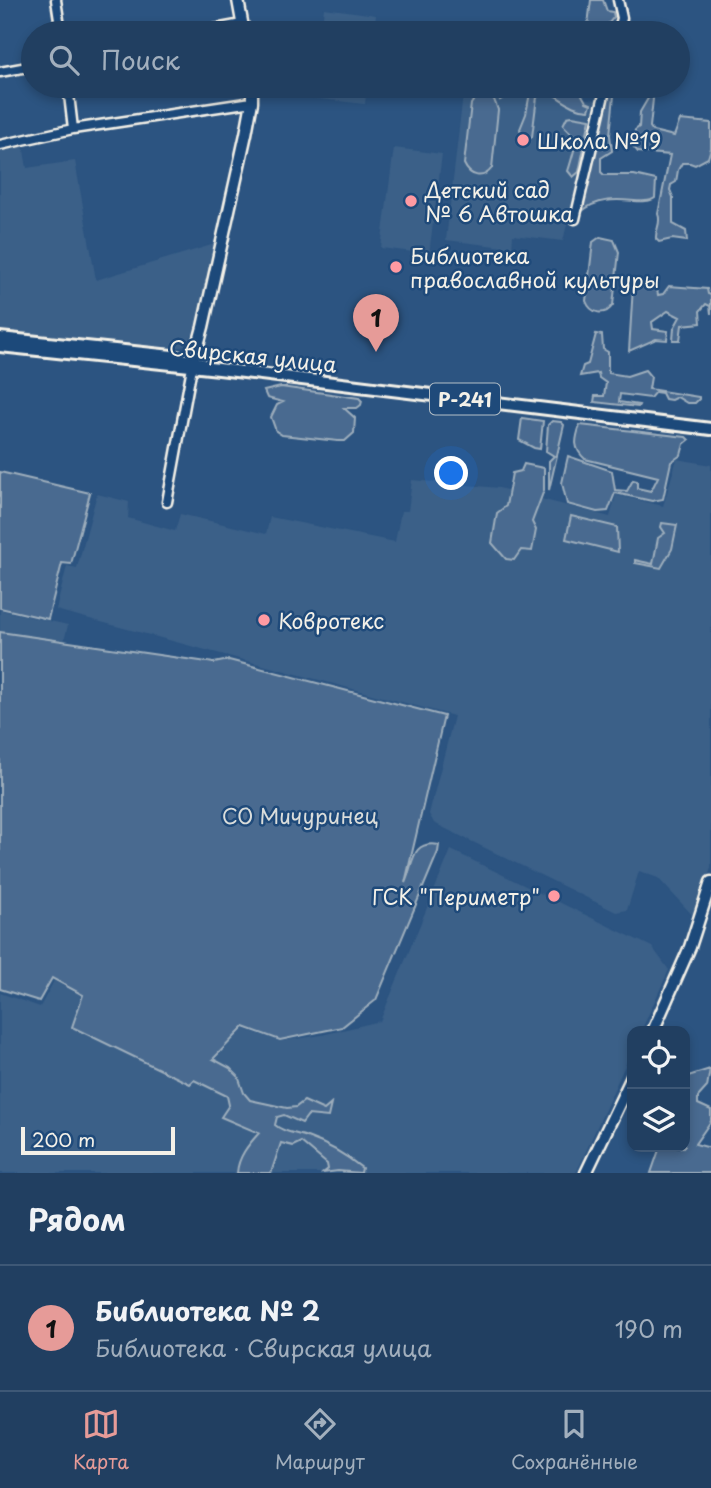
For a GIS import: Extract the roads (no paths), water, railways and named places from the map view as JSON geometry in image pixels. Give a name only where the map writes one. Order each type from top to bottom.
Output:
[{"type":"highway","name":"Свирская улица","points":[[0,338],[172,356],[193,364]]},
{"type":"highway","name":"Свирская улица","points":[[0,346],[193,364],[711,429]]},
{"type":"main road","points":[[238,0],[242,21]]},
{"type":"main road","points":[[193,364],[207,312],[252,98]]},
{"type":"main road","points":[[655,1026],[690,947],[711,882]]},
{"type":"main road","points":[[586,1173],[627,1087]]},
{"type":"street","points":[[57,0],[60,21]]},
{"type":"street","points":[[618,0],[621,21]]},
{"type":"street","points":[[0,72],[21,68]]},
{"type":"street","points":[[69,98],[73,129]]},
{"type":"street","points":[[575,219],[603,98]]},
{"type":"street","points":[[0,145],[73,129],[252,102]]},
{"type":"street","points":[[167,502],[193,364]]},
{"type":"place","name":"Школа №19","points":[[523,140]]},
{"type":"place","name":"Детский сад № 6 Автошка","points":[[411,201]]},
{"type":"place","name":"Библиотека православной культуры","points":[[396,267]]},
{"type":"place","name":"Библиотека № 2","points":[[376,352]]},
{"type":"place","name":"Ковротекс","points":[[264,620]]},
{"type":"place","name":"ГСК \"Периметр\"","points":[[554,896]]},
{"type":"park label","name":"СО Мичуринец","points":[[300,815]]}]
